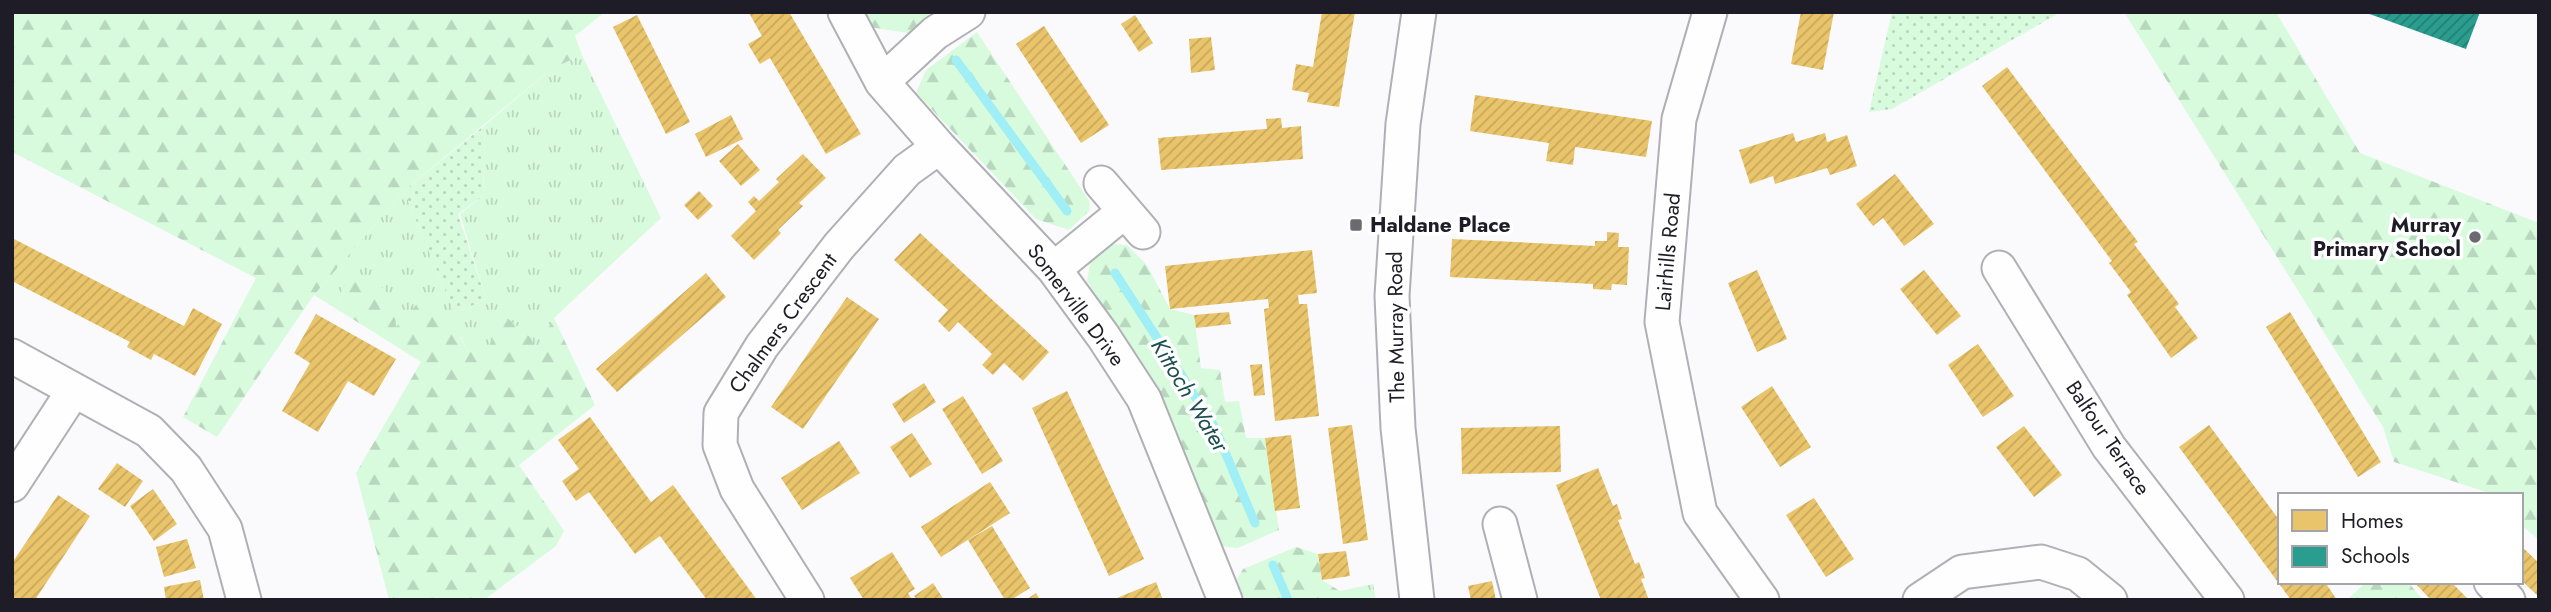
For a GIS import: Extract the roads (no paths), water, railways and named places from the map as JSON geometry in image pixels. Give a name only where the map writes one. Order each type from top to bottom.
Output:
[{"type":"street","name":"Somerville Drive","points":[[845,12],[882,82],[1054,269],[1103,336],[1144,399],[1225,600]]},
{"type":"street","points":[[882,82],[935,33],[968,12]]},
{"type":"street","name":"The Murray Road","points":[[1417,600],[1398,428],[1392,296],[1403,124],[1419,12]]},
{"type":"street","name":"Lairhills Road","points":[[1710,12],[1679,119],[1662,322],[1700,513],[1762,600]]},
{"type":"street","name":"Chalmers Crescent","points":[[807,600],[737,489],[720,445],[721,412],[762,346],[839,246],[907,170],[939,147]]},
{"type":"street","points":[[1054,269],[1134,222],[1101,183]]},
{"type":"street","name":"Balfour Terrace","points":[[1999,268],[2109,447],[2227,600]]},
{"type":"street","points":[[12,356],[149,431],[186,468],[225,529],[244,600]]},
{"type":"street","points":[[12,485],[74,390]]},
{"type":"street","points":[[1500,524],[1520,600]]},
{"type":"street","points":[[1920,600],[1962,572],[2041,562],[2078,574],[2110,600]]},
{"type":"street","points":[[2493,584],[2508,600]]},
{"type":"waterway","name":"Kittoch Water","points":[[956,60],[1067,211]]},
{"type":"waterway","name":"Kittoch Water","points":[[1115,273],[1214,426],[1255,523]]},
{"type":"waterway","name":"Kittoch Water","points":[[1273,565],[1288,600]]},
{"type":"place","name":"Haldane Place","points":[[1356,225]]},
{"type":"place","name":"Murray Primary School","points":[[2475,237]]}]
